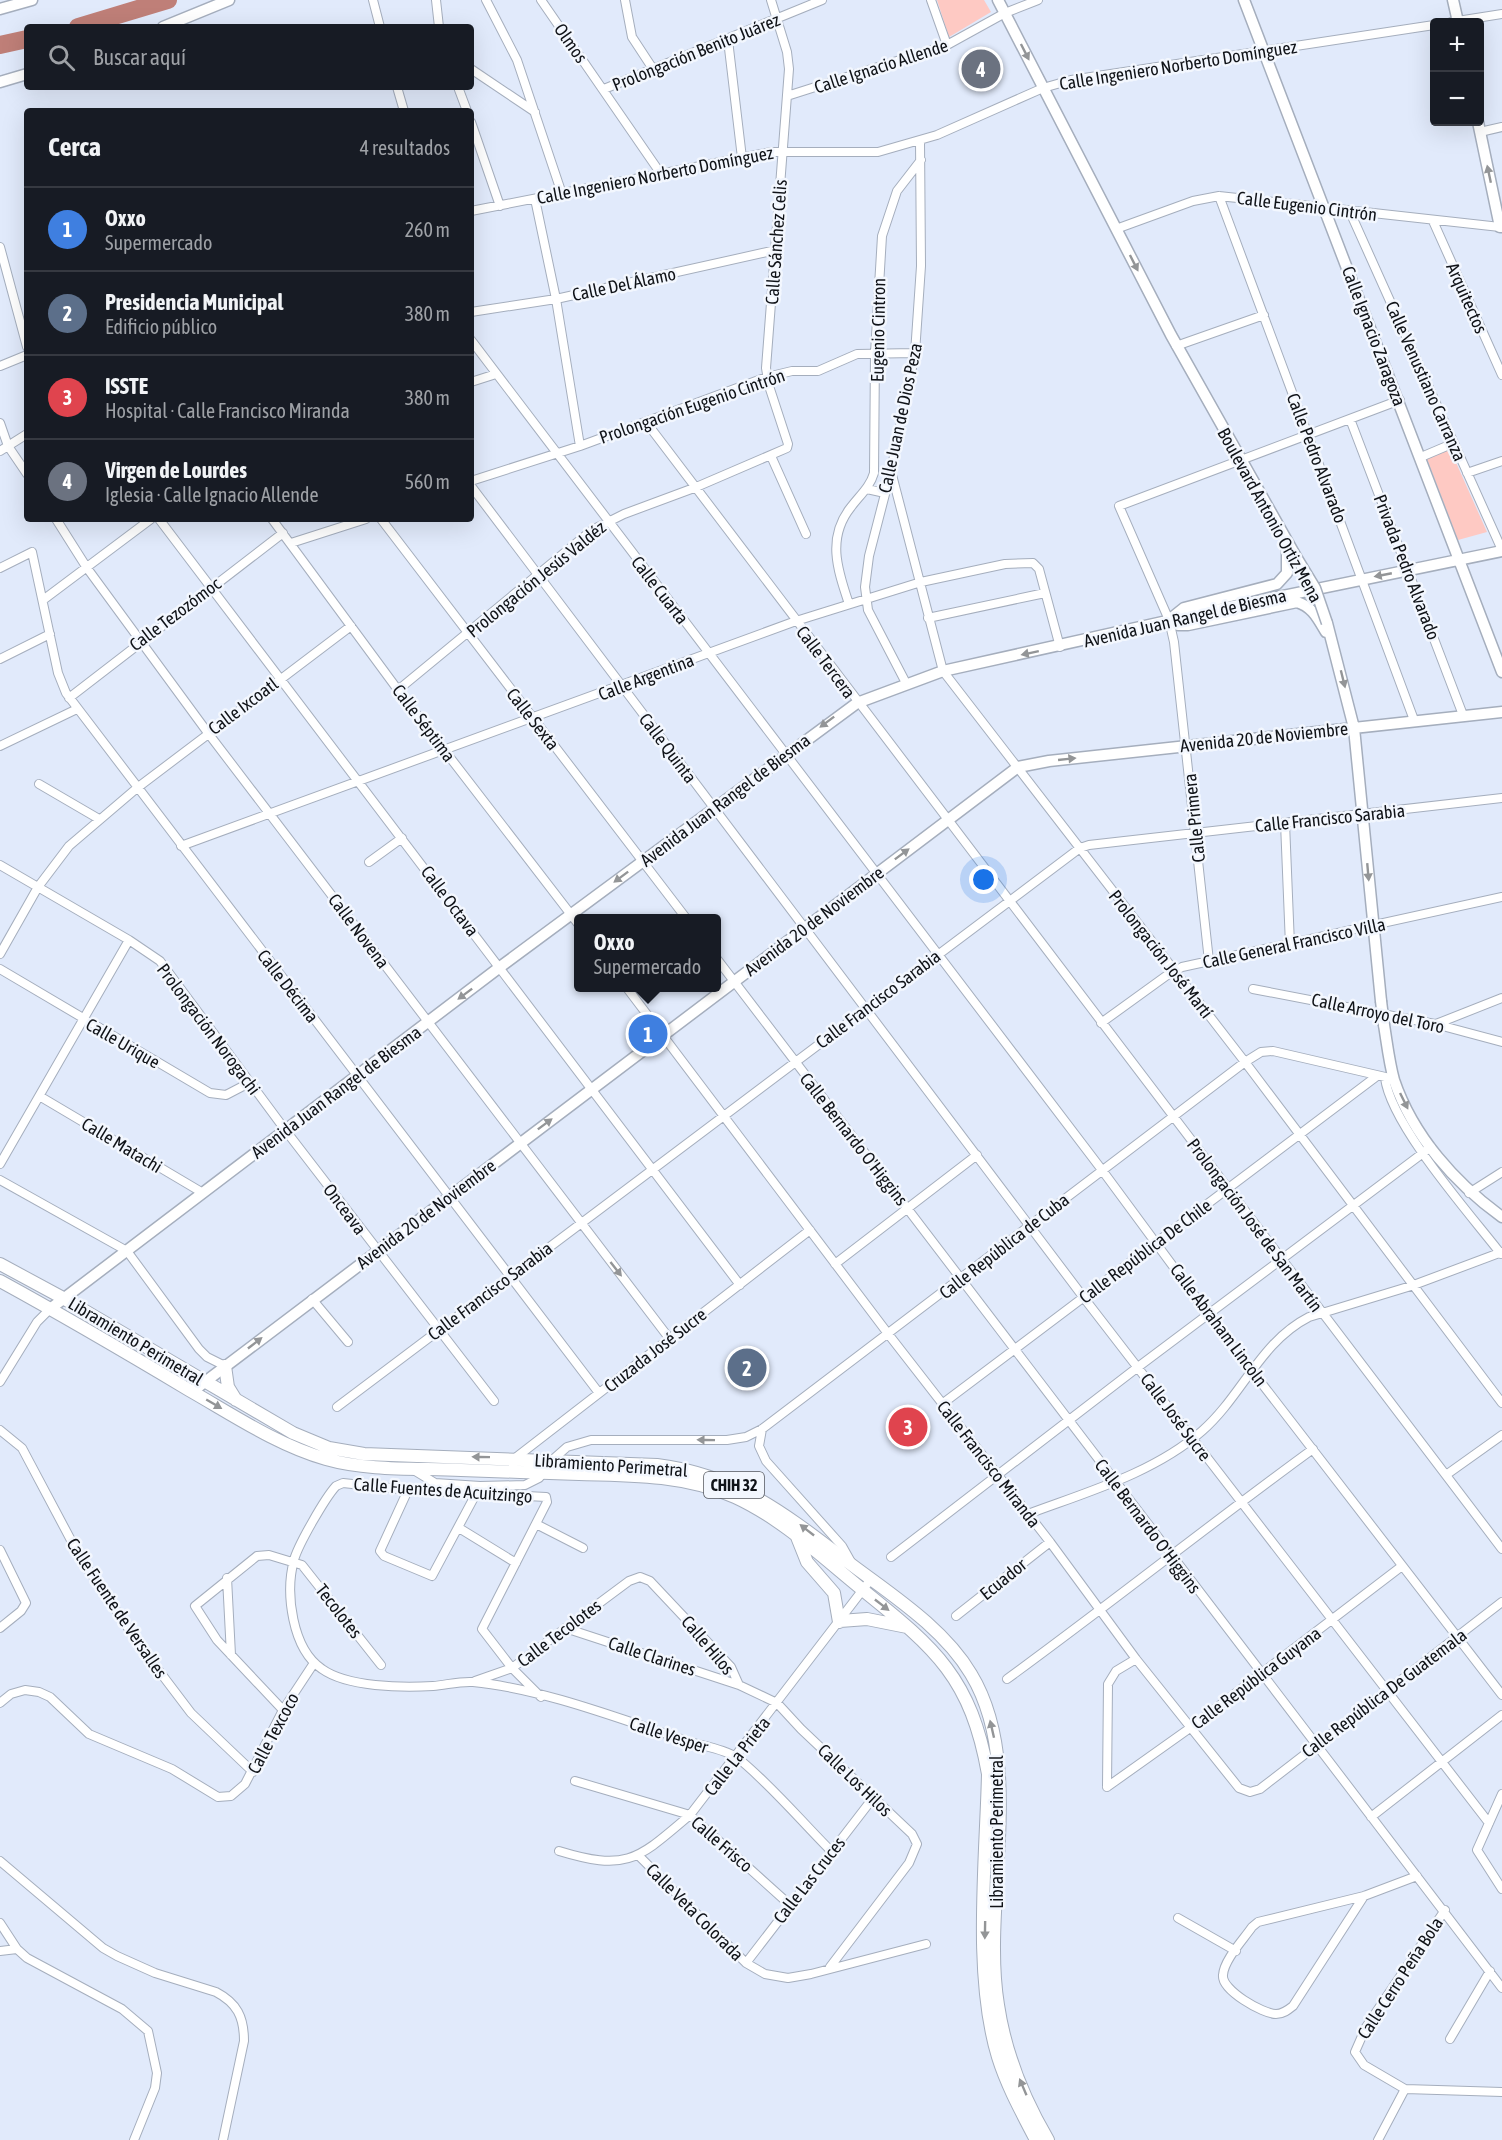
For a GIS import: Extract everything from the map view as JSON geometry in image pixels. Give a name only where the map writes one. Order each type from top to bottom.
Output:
[{"type":"main road","name":"Libramiento Perimetral","points":[[0,1264],[63,1298],[297,1435],[344,1451],[657,1465],[682,1468],[718,1478],[769,1503],[928,1625],[962,1660],[979,1690],[990,1719],[999,1773],[995,1965],[998,2004],[1011,2060],[1048,2140]]},
{"type":"main road","name":"Libramiento Perimetral","points":[[0,1281],[306,1453],[348,1464],[638,1475],[698,1483],[754,1507],[796,1536],[911,1628],[935,1651],[957,1680],[972,1709],[984,1747],[988,1774],[984,1969],[988,2013],[998,2056],[1010,2089],[1036,2140]]},
{"type":"main road","points":[[225,1366],[228,1387],[237,1401]]},
{"type":"main road","points":[[796,1536],[807,1562],[834,1593],[840,1622],[867,1619],[911,1628]]},
{"type":"street","points":[[0,9],[32,0]]},
{"type":"street","points":[[170,24],[229,0]]},
{"type":"street","points":[[373,0],[379,24]]},
{"type":"street","points":[[436,0],[439,24]]},
{"type":"street","points":[[486,0],[517,60],[562,194]]},
{"type":"street","name":"Olmos","points":[[542,0],[661,174]]},
{"type":"street","points":[[624,0],[632,37],[652,69]]},
{"type":"street","name":"Calle Sánchez Celis","points":[[771,0],[775,20],[789,61],[767,377],[788,444],[787,448]]},
{"type":"street","name":"Prolongación Benito Juárez","points":[[604,89],[822,0]]},
{"type":"street","points":[[931,0],[947,45]]},
{"type":"street","name":"Boulevard Antonio Ortiz Mena","points":[[998,0],[1176,346],[1287,544],[1315,588],[1336,648],[1354,728],[1384,1025],[1385,1078],[1403,1100],[1427,1150],[1469,1193],[1502,1217]]},
{"type":"street","name":"Calle Ignacio Allende","points":[[787,96],[947,45],[1005,13],[1038,0]]},
{"type":"street","name":"Calle Ignacio Zaragoza","points":[[1244,0],[1323,208],[1400,400],[1502,672]]},
{"type":"street","points":[[1453,0],[1455,18]]},
{"type":"street","points":[[1479,18],[1502,14]]},
{"type":"street","name":"Calle Ingeniero Norberto Domínguez","points":[[474,210],[783,151],[867,153],[920,141],[1043,88],[1095,75],[1430,26]]},
{"type":"street","points":[[728,40],[742,158]]},
{"type":"street","points":[[474,71],[535,112]]},
{"type":"street","points":[[0,82],[24,75]]},
{"type":"street","points":[[398,90],[403,108]]},
{"type":"street","points":[[459,90],[466,108]]},
{"type":"street","points":[[1501,227],[1498,201],[1479,127],[1502,127]]},
{"type":"street","points":[[474,131],[500,206]]},
{"type":"street","name":"Calle Juan de Dios Peza","points":[[906,683],[875,625],[865,599],[869,556],[891,471],[915,353],[921,266],[920,141]]},
{"type":"street","name":"Eugenio Cintron","points":[[867,489],[874,472],[875,352],[882,236],[897,191],[921,160]]},
{"type":"street","name":"Calle Eugenio Cintrón","points":[[1116,229],[1193,201],[1219,196],[1501,227]]},
{"type":"street","name":"Calle Pedro Alvarado","points":[[1219,196],[1414,720]]},
{"type":"street","points":[[535,199],[580,446]]},
{"type":"street","name":"Calle Venustiano Carranza","points":[[1350,212],[1502,550]]},
{"type":"street","name":"Arquitectos","points":[[1432,221],[1502,375]]},
{"type":"street","points":[[0,247],[24,336]]},
{"type":"street","name":"Calle Del Álamo","points":[[474,312],[555,299],[776,250]]},
{"type":"street","points":[[1176,346],[1264,315]]},
{"type":"street","name":"Calle Cuarta","points":[[474,344],[937,954]]},
{"type":"street","name":"Prolongación Eugenio Cintrón","points":[[474,480],[580,446],[767,377],[792,371],[818,371],[851,355],[875,352],[915,353]]},
{"type":"street","points":[[0,366],[24,356]]},
{"type":"street","points":[[474,381],[496,374]]},
{"type":"street","points":[[1239,460],[1400,400]]},
{"type":"street","name":"Privada Pedro Alvarado","points":[[1350,419],[1462,715]]},
{"type":"street","name":"Calle Tercera","points":[[646,422],[1008,901]]},
{"type":"street","points":[[0,423],[8,446],[24,470]]},
{"type":"street","points":[[0,451],[24,436]]},
{"type":"street","points":[[1421,457],[1454,444]]},
{"type":"street","name":"Prolongación Jesús Valdéz","points":[[398,690],[536,574],[607,521],[694,488],[787,448]]},
{"type":"street","points":[[771,456],[806,534]]},
{"type":"street","name":"Calle Primera","points":[[1209,961],[1174,642],[1169,620],[1119,506],[1239,460]]},
{"type":"street","points":[[1467,473],[1502,461]]},
{"type":"street","name":"Prolongación José Martí","points":[[891,471],[943,671],[1245,1062],[1411,1286],[1502,1403]]},
{"type":"street","points":[[849,604],[839,574],[836,540],[844,517],[867,489],[885,493]]},
{"type":"street","name":"Calle Quinta","points":[[474,490],[866,1009]]},
{"type":"street","name":"Calle Novena","points":[[58,522],[87,568],[208,733],[669,1338]]},
{"type":"street","points":[[43,600],[147,522]]},
{"type":"street","name":"Calle Octava","points":[[161,522],[740,1285]]},
{"type":"street","name":"Calle Séptima","points":[[274,522],[444,751],[574,918]]},
{"type":"street","points":[[291,543],[357,522]]},
{"type":"street","name":"Calle Sexta","points":[[383,522],[683,914]]},
{"type":"street","name":"Calle Tezozómoc","points":[[69,698],[283,533]]},
{"type":"street","points":[[1287,544],[1287,573],[1277,584],[1184,608],[1169,620],[1183,626],[1297,602],[1306,605],[1314,612],[1336,648]]},
{"type":"street","name":"Avenida Juan Rangel de Biesma","points":[[50,1309],[500,967],[857,702],[943,671],[1060,647],[1169,620],[1502,550]]},
{"type":"street","name":"Calle Décima","points":[[0,568],[32,552],[61,684],[69,698],[599,1393]]},
{"type":"street","name":"Calle Argentina","points":[[181,846],[622,687],[795,621],[921,582],[1005,564],[1028,562],[1039,569],[1060,647]]},
{"type":"street","points":[[928,618],[1046,592]]},
{"type":"street","name":"Calle Ixcoatl","points":[[0,954],[38,887],[60,856],[99,819],[208,733],[351,626]]},
{"type":"street","points":[[0,658],[50,634]]},
{"type":"street","points":[[0,746],[77,709]]},
{"type":"street","name":"Avenida 20 de Noviembre","points":[[721,992],[1018,767],[1049,761],[1502,712]]},
{"type":"street","points":[[39,784],[99,819]]},
{"type":"street","name":"Calle Francisco Sarabia","points":[[337,1407],[1080,848],[1196,832],[1502,798]]},
{"type":"street","points":[[1285,823],[1290,945]]},
{"type":"street","points":[[369,862],[402,838]]},
{"type":"street","name":"Prolongación Norogachi","points":[[0,865],[129,940],[166,968],[286,1131]]},
{"type":"street","name":"Calle General Francisco Villa","points":[[1101,1023],[1174,971],[1209,961],[1502,897]]},
{"type":"street","name":"Prolongación José de San Martín","points":[[1008,901],[1502,1549]]},
{"type":"street","points":[[0,1164],[129,940]]},
{"type":"street","name":"Calle Abraham Lincoln","points":[[937,954],[1209,1315],[1502,1695]]},
{"type":"street","points":[[721,964],[795,1062]]},
{"type":"street","name":"Calle Urique","points":[[0,969],[210,1093],[226,1095],[249,1083]]},
{"type":"street","name":"Calle Arroyo del Toro","points":[[1253,989],[1435,1024],[1502,1042]]},
{"type":"street","points":[[631,992],[723,1115]]},
{"type":"street","name":"Avenida 20 de Noviembre","points":[[193,1391],[720,992]]},
{"type":"street","points":[[1435,1024],[1502,998]]},
{"type":"street","name":"Calle José Sucre","points":[[866,1009],[1084,1298],[1489,1823]]},
{"type":"street","name":"Calle República de Cuba","points":[[551,1461],[567,1447],[591,1440],[727,1440],[746,1437],[762,1429],[889,1335],[1030,1224],[1261,1052],[1273,1051],[1385,1078]]},
{"type":"street","name":"Calle Bernardo O'Higgins","points":[[795,1062],[1069,1420],[1260,1675],[1445,1910],[1502,1988]]},
{"type":"street","name":"Calle República De Chile","points":[[942,1404],[1299,1134],[1385,1078]]},
{"type":"street","name":"Calle Matachi","points":[[40,1096],[203,1193]]},
{"type":"street","name":"Calle Francisco Miranda","points":[[723,1115],[1190,1728],[1239,1788],[1250,1792],[1266,1784]]},
{"type":"street","name":"Onceava","points":[[286,1131],[494,1401]]},
{"type":"street","points":[[891,1557],[1138,1367],[1427,1150],[1501,1253],[1411,1286],[1322,1313],[1296,1324],[1252,1369],[1217,1416],[1192,1438],[1114,1482],[1028,1514]]},
{"type":"street","points":[[835,1264],[977,1155]]},
{"type":"street","points":[[1469,1193],[1502,1172]]},
{"type":"street","points":[[0,1180],[127,1251],[199,1349],[207,1358],[225,1366]]},
{"type":"street","name":"Cruzada José Sucre","points":[[501,1471],[810,1230]]},
{"type":"street","points":[[312,1299],[348,1342]]},
{"type":"street","points":[[0,1382],[4,1367],[37,1322],[50,1309]]},
{"type":"street","points":[[762,1429],[759,1446],[766,1461],[842,1546],[852,1565]]},
{"type":"street","name":"Calle Fuente de Versalles","points":[[0,1430],[22,1448],[81,1559],[147,1657],[191,1713],[253,1772]]},
{"type":"street","points":[[1446,1475],[1502,1435]]},
{"type":"street","points":[[1007,1679],[1101,1611],[1171,1555],[1313,1449]]},
{"type":"street","points":[[412,1468],[435,1483],[478,1489],[525,1485],[544,1473],[551,1461]]},
{"type":"street","name":"Calle Fuentes de Acuitzingo","points":[[293,1562],[334,1488],[339,1484],[408,1490],[478,1489],[547,1498],[536,1524]]},
{"type":"street","points":[[408,1490],[380,1551],[384,1556],[434,1575],[478,1489]]},
{"type":"street","points":[[541,1697],[512,1668],[482,1629],[536,1524],[583,1548]]},
{"type":"street","points":[[459,1528],[516,1563]]},
{"type":"street","name":"Ecuador","points":[[956,1616],[1050,1542]]},
{"type":"street","points":[[0,1550],[26,1603],[21,1611],[0,1628]]},
{"type":"street","points":[[283,1710],[231,1655],[195,1606],[257,1556],[269,1555],[293,1562],[291,1598],[294,1620],[301,1640],[314,1663],[324,1671],[350,1680],[418,1686],[471,1682]]},
{"type":"street","name":"Tecolotes","points":[[293,1562],[309,1573],[381,1665]]},
{"type":"street","name":"Calle República Guyana","points":[[1136,1659],[1116,1671],[1108,1684],[1107,1787],[1190,1728],[1402,1566]]},
{"type":"street","points":[[227,1578],[231,1655]]},
{"type":"street","name":"Calle Tecolotes","points":[[471,1682],[512,1668],[629,1581],[644,1578]]},
{"type":"street","name":"Calle Hilos","points":[[644,1578],[657,1587],[712,1646],[730,1667],[739,1685],[777,1703]]},
{"type":"street","name":"Calle La Prieta","points":[[559,1851],[587,1859],[614,1863],[639,1855],[690,1815],[737,1757],[871,1579]]},
{"type":"street","name":"Calle República De Guatemala","points":[[1266,1784],[1502,1602]]},
{"type":"street","name":"Calle Clarines","points":[[565,1628],[739,1685]]},
{"type":"street","name":"Calle Texcoco","points":[[0,1703],[18,1692],[39,1692],[50,1697],[89,1734],[155,1761],[213,1795],[226,1798],[238,1791],[253,1772],[283,1710],[314,1663]]},
{"type":"street","name":"Calle Vesper","points":[[471,1682],[541,1697],[737,1757],[832,1852]]},
{"type":"street","name":"Calle Los Hilos","points":[[777,1703],[912,1834],[917,1844],[909,1863],[830,1967]]},
{"type":"street","points":[[1371,1817],[1502,1715]]},
{"type":"street","name":"Calle Frisco","points":[[575,1781],[690,1815],[790,1905]]},
{"type":"street","points":[[1502,1794],[1477,1847],[1479,1858],[1498,1878],[1502,1889]]},
{"type":"street","name":"Calle Las Cruces","points":[[746,1963],[873,1798]]},
{"type":"street","name":"Calle Veta Colorada","points":[[639,1855],[746,1963],[765,1974],[788,1977],[926,1944]]},
{"type":"street","points":[[0,1861],[103,1948],[135,1965],[216,1992],[229,1998],[238,2008],[244,2026],[244,2041],[223,2140]]},
{"type":"street","points":[[1364,1896],[1293,2006],[1279,2014],[1270,2013],[1232,1993],[1224,1985],[1223,1972],[1258,1922],[1364,1896],[1417,1876]]},
{"type":"street","name":"Calle Cerro Peña Bola","points":[[1405,2089],[1357,2059],[1356,2046],[1366,2027],[1445,1910]]},
{"type":"street","points":[[1178,1918],[1236,1952]]},
{"type":"street","points":[[0,1923],[17,1949],[38,1964],[122,2009],[148,2031],[157,2073],[155,2088],[134,2140]]},
{"type":"street","points":[[0,1951],[17,1949]]},
{"type":"street","points":[[1450,2039],[1490,1971]]},
{"type":"street","points":[[1377,2140],[1405,2089],[1502,2092]]},
{"type":"shaded area","points":[[937,0],[984,0],[991,12],[949,37]]},
{"type":"shaded area","points":[[1450,449],[1487,532],[1458,540],[1427,459]]},
{"type":"waterway","points":[[88,24],[168,0]]},
{"type":"waterway","points":[[0,45],[24,40]]},
{"type":"place","name":"Virgen de Lourdes","points":[[981,69]]},
{"type":"place","name":"Oxxo","points":[[648,1034]]},
{"type":"place","name":"Presidencia Municipal","points":[[747,1368]]},
{"type":"place","name":"ISSTE","points":[[908,1427]]}]
